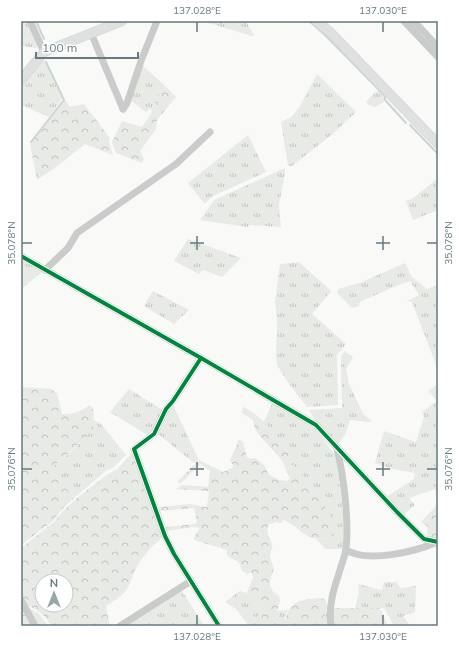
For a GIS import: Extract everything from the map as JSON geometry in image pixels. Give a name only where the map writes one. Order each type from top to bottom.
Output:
[{"type":"street","points":[[30,21],[44,52]]},
{"type":"street","points":[[21,80],[44,52],[122,21]]},
{"type":"street","points":[[91,33],[123,109],[127,103],[141,61],[157,21]]},
{"type":"street","points":[[316,21],[330,32],[438,144]]},
{"type":"street","points":[[404,21],[438,57]]},
{"type":"street","points":[[414,21],[438,47]]},
{"type":"street","points":[[45,270],[68,248],[77,233],[176,164],[210,132]]},
{"type":"street","points":[[21,256],[316,425],[337,449],[424,539],[437,542]]},
{"type":"street","points":[[201,358],[173,401],[166,409],[154,434],[134,449],[165,536],[174,554],[219,626]]},
{"type":"street","points":[[331,626],[329,614],[332,597],[346,550],[346,513],[340,460],[337,449]]},
{"type":"street","points":[[346,550],[351,553],[366,555],[384,555],[423,548],[437,542]]},
{"type":"street","points":[[120,626],[191,581]]},
{"type":"street","points":[[21,600],[35,626]]},
{"type":"green space","points":[[21,21],[28,21],[38,45],[36,48],[21,46]]},
{"type":"green space","points":[[202,21],[246,21],[254,36],[252,36]]},
{"type":"green space","points":[[45,60],[62,99],[49,117],[21,105],[21,86],[30,74]]},
{"type":"green space","points":[[141,64],[164,85],[151,110],[149,109],[146,112],[130,100]]},
{"type":"green space","points":[[317,74],[356,112],[335,132],[292,166],[288,166],[281,122],[291,117],[299,108]]},
{"type":"green space","points":[[164,85],[176,97],[157,120],[156,129],[140,151],[144,159],[142,163],[116,153],[112,142],[122,121],[142,127],[152,112],[151,110]]},
{"type":"green space","points":[[378,90],[384,96],[384,102],[375,107],[369,105],[366,102]]},
{"type":"green space","points":[[65,100],[70,107],[84,104],[110,138],[109,142],[113,155],[85,144],[37,180],[30,144]]},
{"type":"green space","points":[[248,135],[266,172],[211,197],[205,204],[188,183]]},
{"type":"green space","points":[[285,168],[279,205],[281,227],[249,225],[248,227],[200,220],[214,200]]},
{"type":"green space","points":[[438,178],[438,210],[413,220],[406,201],[412,199]]},
{"type":"green space","points":[[188,239],[241,258],[222,277],[203,270],[199,274],[174,261]]},
{"type":"green space","points":[[21,260],[43,271],[21,289]]},
{"type":"green space","points":[[299,262],[331,291],[312,314],[346,344],[337,355],[338,405],[307,407],[277,365],[277,321],[275,302],[280,264]]},
{"type":"green space","points":[[405,263],[412,277],[427,289],[438,285],[438,370],[412,302],[407,301],[419,295],[410,281],[360,302],[359,306],[352,308],[337,293],[338,289],[362,282]]},
{"type":"green space","points":[[153,291],[189,310],[174,324],[144,306]]},
{"type":"green space","points":[[345,351],[353,358],[346,369],[349,384],[363,414],[372,421],[350,420],[345,435],[338,444],[315,420],[309,410],[342,408],[341,356]]},
{"type":"green space","points":[[436,386],[438,389],[438,504],[435,489],[410,499],[415,505],[403,515],[386,497],[414,479],[415,473],[392,469],[375,463],[384,431],[416,442],[424,417],[422,412],[437,401],[428,391]]},
{"type":"green space","points":[[21,387],[51,389],[57,393],[62,414],[77,412],[89,405],[92,407],[94,413],[93,429],[52,468],[52,471],[74,498],[62,509],[53,521],[21,545]]},
{"type":"green space","points":[[129,389],[163,410],[149,436],[110,412]]},
{"type":"green space","points":[[273,402],[315,429],[337,457],[343,514],[342,549],[326,549],[316,539],[327,539],[334,536],[335,533],[320,499],[312,491],[304,477],[299,473],[290,459],[286,446],[278,442],[263,423]]},
{"type":"green space","points":[[173,405],[199,460],[194,463],[158,434],[163,416]]},
{"type":"green space","points":[[243,407],[250,410],[262,420],[271,429],[279,441],[286,446],[290,459],[330,515],[335,533],[330,538],[316,539],[306,535],[284,520],[281,523],[276,522],[268,525],[268,533],[272,546],[270,557],[274,569],[270,584],[272,591],[279,596],[280,601],[277,611],[279,616],[278,626],[252,626],[262,609],[251,601],[247,593],[253,577],[251,572],[248,574],[242,571],[239,562],[227,555],[227,550],[194,540],[194,537],[200,528],[192,527],[167,531],[165,528],[166,527],[195,524],[197,522],[194,508],[160,511],[159,509],[160,507],[190,504],[207,507],[209,491],[176,489],[182,485],[208,487],[210,471],[201,464],[181,483],[178,481],[199,460],[223,472],[232,468],[233,465],[230,460],[238,440],[243,442],[247,457],[251,459],[254,458],[265,466],[268,474],[279,480],[287,481],[290,478],[279,456],[260,436],[254,426],[253,420],[242,413]]},
{"type":"green space","points":[[93,420],[100,423],[126,455],[113,468],[107,470],[74,498],[52,471],[52,468],[82,441],[91,427]]},
{"type":"green space","points":[[133,452],[163,537],[151,548],[141,561],[126,591],[106,606],[110,626],[51,626],[41,613],[74,613],[74,573],[34,573],[34,608],[23,602],[21,596],[21,548],[54,522],[77,498],[105,476],[117,469]]},
{"type":"green space","points":[[438,504],[438,539],[429,537],[427,533],[428,527],[421,522]]},
{"type":"green space","points":[[384,582],[396,582],[401,588],[416,586],[415,612],[403,616],[410,626],[394,626],[384,608],[355,608],[359,593],[358,584],[382,590]]},
{"type":"green space","points":[[181,589],[204,626],[123,626]]},
{"type":"green space","points":[[240,591],[247,593],[251,601],[262,609],[252,626],[249,626],[236,609],[225,602]]},
{"type":"green space","points":[[320,598],[325,599],[327,610],[317,626],[284,626],[288,611],[295,603]]},
{"type":"green space","points":[[21,606],[32,626],[21,626]]},
{"type":"green space","points":[[27,607],[34,611],[34,613],[39,614],[48,626],[36,626]]},
{"type":"green space","points":[[333,608],[380,608],[388,626],[334,626]]},
{"type":"green space","points":[[288,610],[284,626],[278,626],[279,616],[277,611]]},
{"type":"green space","points":[[327,611],[329,626],[317,626]]},
{"type":"waterway","points":[[36,21],[44,39]]},
{"type":"waterway","points":[[309,21],[324,34],[385,96],[385,100],[406,123]]},
{"type":"waterway","points":[[409,21],[419,32]]},
{"type":"waterway","points":[[31,142],[64,100],[46,62]]},
{"type":"waterway","points":[[410,125],[438,154]]},
{"type":"cycle path","points":[[21,256],[316,425],[424,539],[438,542]]},
{"type":"cycle path","points":[[201,358],[173,401],[166,409],[154,434],[134,449],[165,536],[174,554],[219,626]]}]
